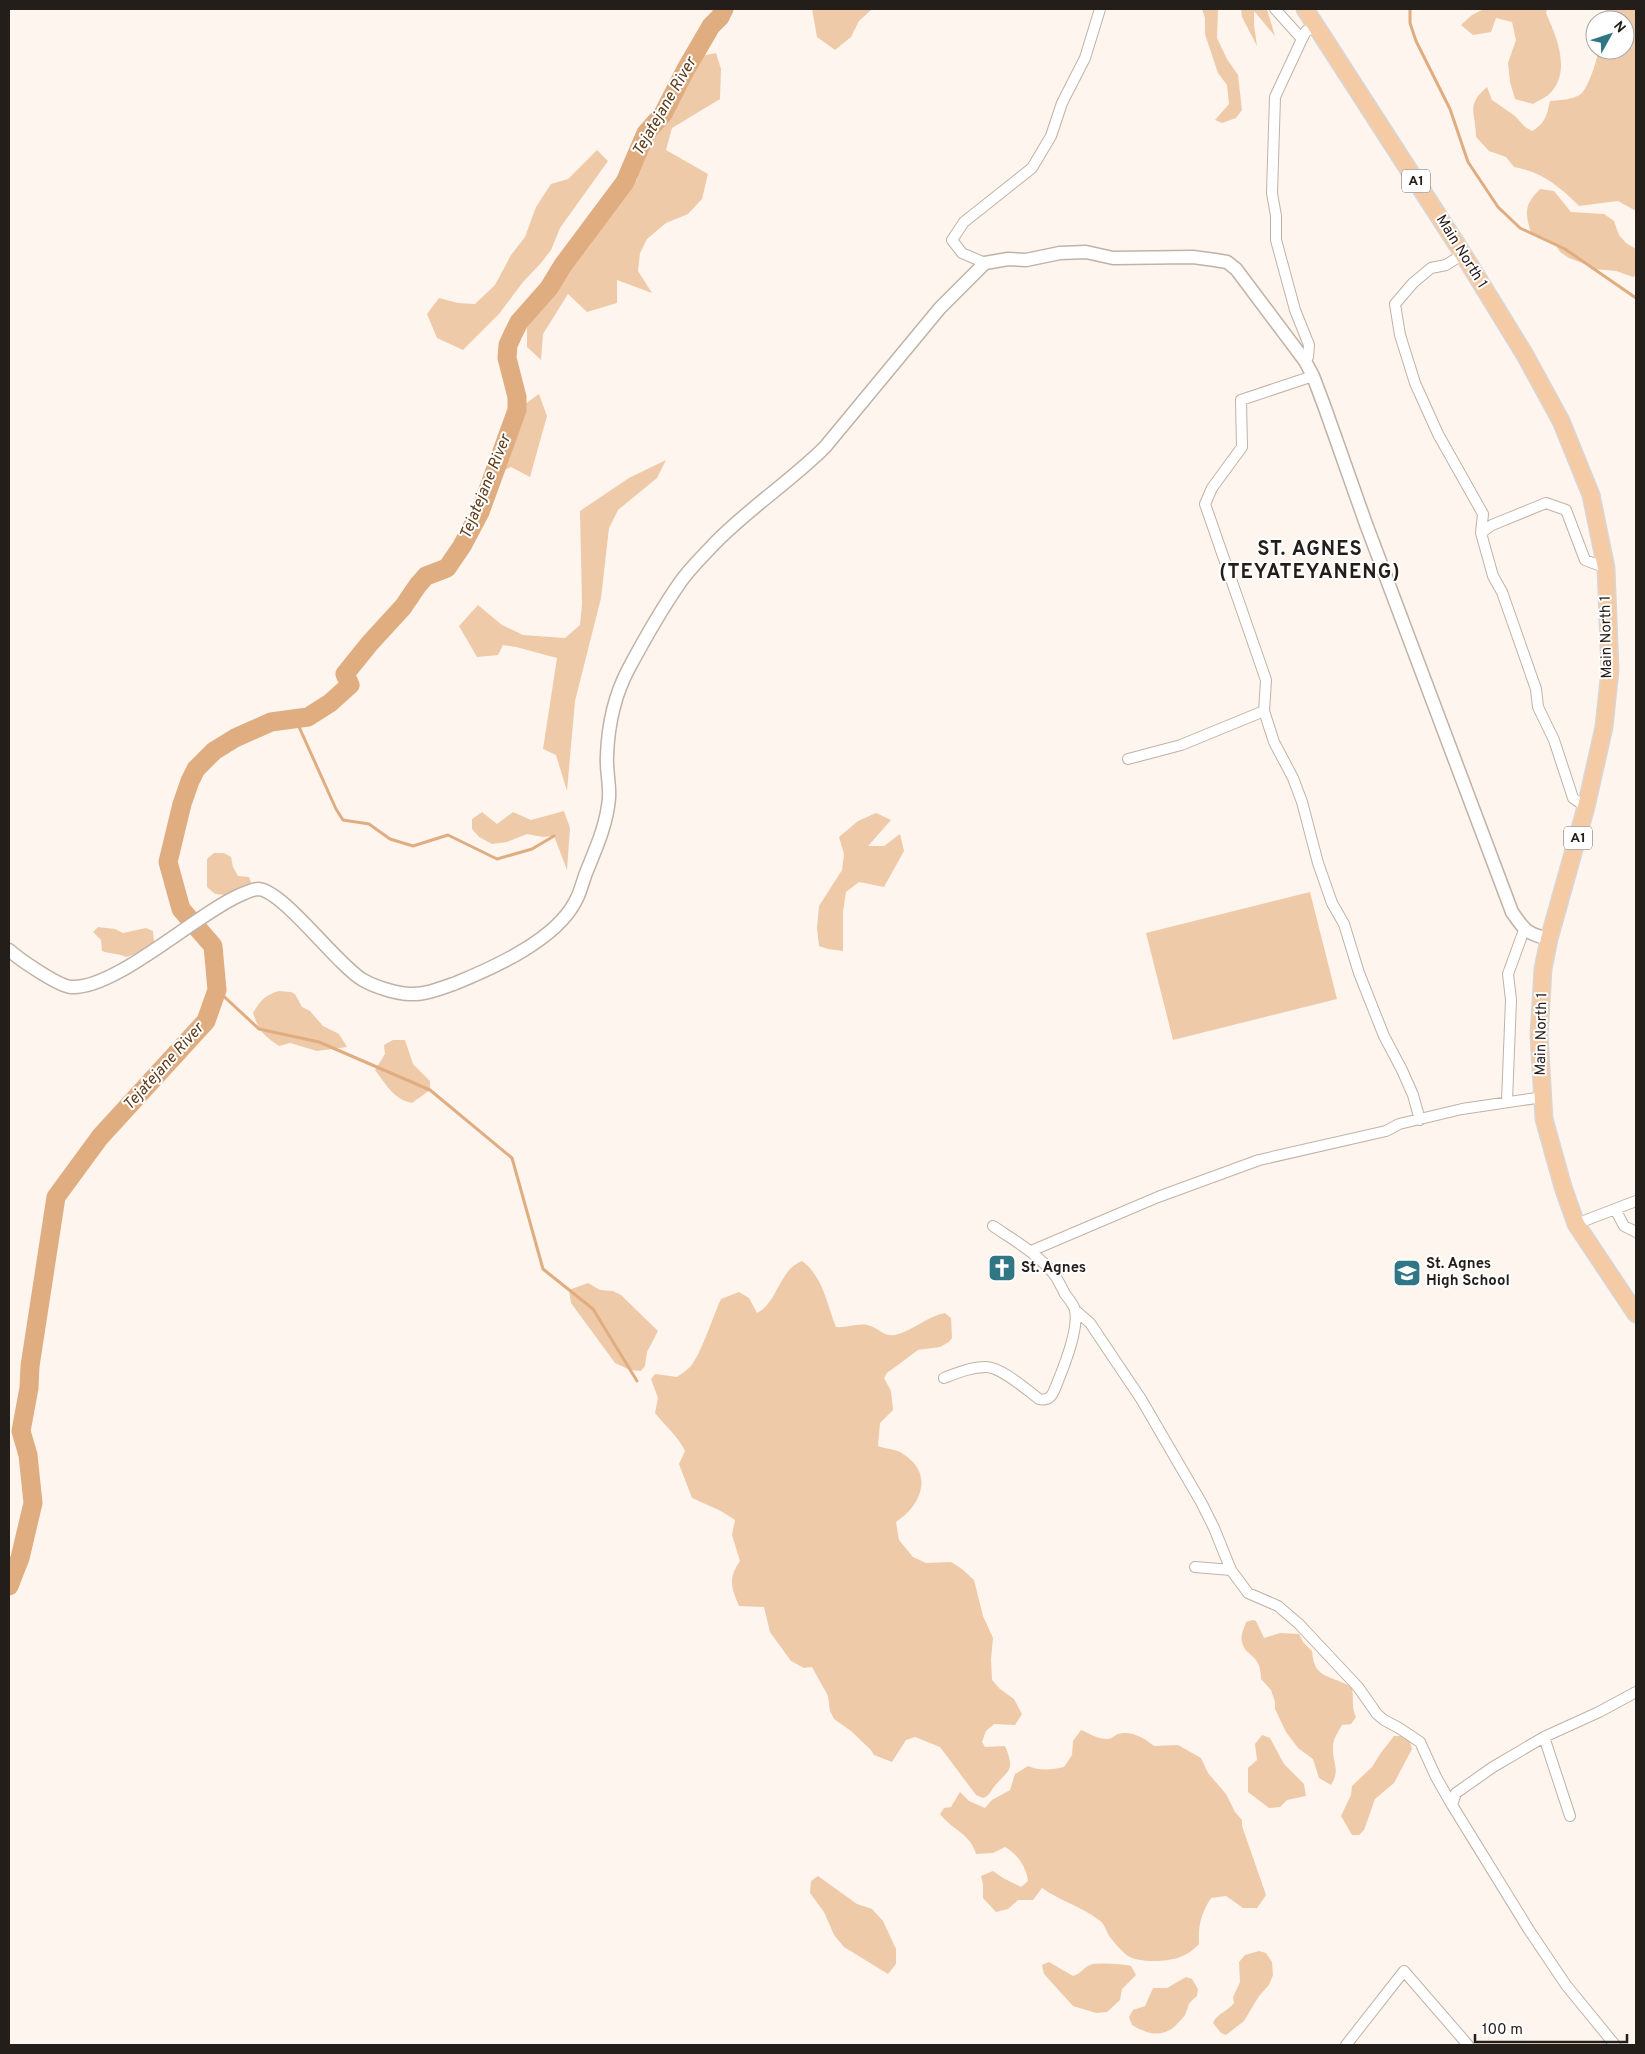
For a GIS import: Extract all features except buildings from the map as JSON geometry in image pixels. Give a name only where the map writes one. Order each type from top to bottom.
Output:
[{"type":"main road","name":"Main North 1","points":[[1305,9],[1462,254],[1524,355],[1561,421],[1591,495],[1606,568],[1610,670],[1604,727],[1586,807],[1549,939],[1543,969],[1539,1035],[1542,1097],[1544,1119],[1563,1187],[1576,1224],[1636,1314]]},
{"type":"street","points":[[1100,9],[1085,58],[1062,103],[1051,136],[1032,168],[964,222],[952,240],[962,253],[985,263],[1008,259],[1026,260],[1060,253],[1086,252],[1113,258],[1193,257],[1227,262],[1236,269],[1305,361],[1313,376],[1366,524],[1512,912],[1524,930],[1536,936],[1549,939]]},
{"type":"street","points":[[1275,9],[1302,40]]},
{"type":"street","points":[[1305,361],[1308,357],[1309,345],[1295,310],[1276,240],[1276,216],[1272,193],[1275,97],[1306,31],[1317,26]]},
{"type":"street","points":[[1462,254],[1446,265],[1431,268],[1413,283],[1396,304],[1400,335],[1415,383],[1438,434],[1483,514],[1481,533],[1493,576],[1502,592],[1536,689],[1538,707],[1554,740],[1573,798],[1586,807]]},
{"type":"street","points":[[9,950],[18,959],[68,987],[104,981],[164,943],[213,908],[242,894],[258,889],[268,892],[284,904],[361,979],[381,988],[410,994],[432,992],[460,981],[524,950],[545,936],[561,923],[576,901],[598,846],[609,798],[607,756],[612,712],[628,671],[680,582],[717,541],[808,464],[825,447],[940,308],[985,263]]},
{"type":"street","points":[[1313,376],[1241,400],[1242,446],[1212,488],[1205,504],[1266,680],[1264,711],[1274,742],[1293,778],[1332,903],[1344,924],[1362,982],[1384,1036],[1413,1095],[1420,1120]]},
{"type":"street","points":[[1481,533],[1492,525],[1546,503],[1566,510],[1585,560],[1606,568]]},
{"type":"street","points":[[1128,759],[1181,745],[1264,711]]},
{"type":"street","points":[[1507,1102],[1511,1000],[1508,974],[1524,930]]},
{"type":"street","points":[[1030,1251],[1158,1198],[1258,1160],[1386,1131],[1399,1124],[1462,1109],[1542,1097]]},
{"type":"street","points":[[1576,1224],[1636,1201]]},
{"type":"street","points":[[1615,1209],[1624,1226],[1636,1232]]},
{"type":"street","points":[[993,1226],[1030,1251],[1056,1277],[1075,1310],[1090,1322],[1141,1399],[1201,1502],[1231,1570],[1248,1593],[1278,1606],[1299,1624],[1358,1687],[1377,1714],[1420,1742],[1430,1766],[1452,1805],[1540,1946],[1566,1985],[1615,2045]]},
{"type":"street","points":[[944,1378],[965,1369],[988,1366],[1010,1377],[1039,1399],[1049,1399],[1066,1362],[1073,1334],[1075,1310]]},
{"type":"street","points":[[1195,1567],[1231,1570]]},
{"type":"street","points":[[1452,1805],[1456,1793],[1493,1767],[1544,1737],[1599,1712],[1636,1692]]},
{"type":"street","points":[[1544,1737],[1570,1816]]},
{"type":"street","points":[[1346,2045],[1404,1971],[1468,2045]]},
{"type":"shaded area","points":[[812,9],[872,9],[859,21],[851,37],[835,50],[817,37]]},
{"type":"shaded area","points":[[1202,9],[1218,9],[1217,38],[1227,59],[1238,75],[1242,110],[1236,118],[1222,123],[1215,120],[1229,104],[1227,85],[1218,73],[1205,34],[1205,18]]},
{"type":"shaded area","points":[[1241,9],[1267,9],[1275,36],[1254,11],[1257,46],[1242,17]]},
{"type":"shaded area","points":[[1481,9],[1547,9],[1546,13],[1558,44],[1561,67],[1555,87],[1547,96],[1533,104],[1515,99],[1510,82],[1508,63],[1516,40],[1512,22],[1496,18],[1491,32],[1473,35],[1461,25]]},
{"type":"shaded area","points":[[1636,9],[1636,211],[1618,201],[1579,206],[1550,181],[1524,169],[1514,167],[1506,157],[1489,151],[1476,137],[1474,105],[1476,99],[1487,87],[1492,100],[1532,131],[1545,119],[1550,101],[1570,99],[1584,91],[1596,60],[1635,60],[1635,10],[1606,10]]},
{"type":"shaded area","points":[[716,53],[721,69],[720,99],[672,128],[666,150],[708,174],[702,199],[688,214],[666,223],[647,239],[640,253],[638,271],[652,293],[617,280],[617,303],[587,312],[568,294],[543,334],[541,360],[527,347],[527,325],[620,188],[637,180],[636,155],[646,133],[692,58]]},
{"type":"shaded area","points":[[597,150],[608,161],[560,228],[551,250],[523,282],[499,314],[463,350],[437,338],[427,314],[439,298],[458,303],[475,304],[495,285],[511,255],[525,237],[536,207],[551,184],[568,179]]},
{"type":"shaded area","points":[[1540,189],[1554,191],[1571,212],[1604,214],[1614,221],[1619,235],[1626,243],[1636,249],[1636,275],[1633,277],[1616,271],[1594,269],[1569,258],[1560,252],[1555,244],[1531,233],[1527,209],[1531,200]]},
{"type":"shaded area","points":[[539,394],[547,416],[530,477],[511,467],[494,475],[517,410]]},
{"type":"shaded area","points":[[666,460],[657,478],[618,510],[609,528],[601,598],[575,701],[567,791],[556,755],[543,749],[557,658],[503,645],[498,655],[477,657],[459,626],[478,605],[502,625],[523,635],[565,638],[580,625],[582,604],[580,511],[629,478]]},
{"type":"shaded area","points":[[564,811],[570,828],[567,870],[554,836],[543,837],[527,834],[507,842],[492,844],[479,837],[472,829],[472,819],[482,812],[497,824],[513,812],[531,820]]},
{"type":"shaded area","points":[[876,813],[891,820],[868,846],[884,846],[900,834],[904,851],[884,887],[859,882],[846,892],[843,912],[843,951],[819,946],[817,928],[819,906],[842,870],[844,854],[839,837],[858,821]]},
{"type":"shaded area","points":[[214,853],[224,853],[231,857],[233,867],[238,876],[249,877],[252,885],[226,895],[215,894],[207,887],[207,859]]},
{"type":"shaded area","points":[[1310,892],[1337,999],[1173,1040],[1146,933]]},
{"type":"shaded area","points":[[98,927],[115,929],[123,933],[146,928],[153,931],[154,942],[135,954],[126,957],[105,952],[102,951],[101,940],[93,932]]},
{"type":"shaded area","points":[[279,991],[295,994],[302,1007],[310,1011],[323,1026],[339,1034],[347,1047],[317,1051],[290,1043],[279,1046],[269,1039],[257,1024],[253,1013],[263,999]]},
{"type":"shaded area","points":[[393,1040],[405,1040],[413,1064],[430,1081],[430,1090],[412,1103],[405,1101],[395,1094],[375,1070],[385,1054],[384,1045]]},
{"type":"shaded area","points":[[802,1261],[809,1267],[820,1283],[836,1327],[867,1325],[887,1335],[895,1335],[938,1315],[945,1313],[951,1318],[952,1338],[949,1342],[940,1347],[918,1350],[887,1373],[884,1378],[891,1391],[893,1410],[880,1423],[878,1446],[898,1451],[913,1462],[919,1470],[921,1489],[918,1498],[905,1515],[896,1522],[899,1540],[913,1557],[926,1563],[951,1562],[974,1580],[983,1616],[993,1638],[992,1680],[1000,1689],[1014,1699],[1022,1714],[1015,1725],[994,1724],[986,1731],[982,1742],[985,1747],[1005,1746],[1010,1766],[1007,1773],[988,1795],[983,1798],[976,1795],[940,1747],[915,1737],[906,1740],[892,1762],[874,1755],[851,1731],[834,1719],[830,1711],[828,1696],[812,1667],[804,1668],[791,1661],[770,1632],[764,1607],[739,1606],[732,1583],[736,1567],[740,1561],[732,1535],[735,1520],[721,1511],[692,1498],[679,1464],[685,1451],[655,1413],[658,1398],[651,1379],[655,1374],[677,1377],[690,1367],[703,1345],[721,1299],[739,1292],[749,1298],[757,1313],[770,1302],[788,1271]]},
{"type":"shaded area","points":[[588,1283],[600,1290],[613,1291],[621,1295],[658,1331],[647,1352],[645,1366],[641,1371],[630,1370],[615,1363],[571,1303],[569,1290]]},
{"type":"shaded area","points":[[1256,1621],[1264,1638],[1280,1633],[1299,1634],[1303,1642],[1312,1651],[1313,1661],[1320,1672],[1352,1688],[1356,1717],[1351,1724],[1342,1725],[1335,1738],[1333,1753],[1336,1770],[1331,1785],[1319,1778],[1313,1759],[1298,1748],[1286,1732],[1275,1709],[1271,1690],[1261,1679],[1256,1660],[1244,1647],[1242,1639],[1243,1630],[1246,1622]]},
{"type":"shaded area","points":[[1081,1730],[1103,1739],[1123,1733],[1132,1734],[1154,1746],[1178,1745],[1201,1758],[1208,1773],[1226,1794],[1235,1812],[1242,1820],[1242,1826],[1266,1895],[1257,1908],[1243,1908],[1226,1896],[1211,1898],[1201,1920],[1199,1944],[1186,1955],[1175,1959],[1154,1961],[1139,1960],[1128,1956],[1109,1936],[1101,1921],[1042,1888],[1033,1900],[1018,1900],[1008,1909],[996,1912],[983,1898],[981,1876],[993,1871],[1021,1887],[1028,1881],[1023,1865],[1005,1847],[993,1853],[976,1854],[970,1841],[940,1814],[944,1808],[951,1807],[960,1792],[969,1801],[985,1808],[992,1800],[1010,1790],[1015,1774],[1028,1766],[1046,1770],[1064,1767],[1072,1755],[1073,1741]]},
{"type":"shaded area","points":[[1262,1735],[1270,1738],[1284,1764],[1304,1784],[1306,1796],[1287,1800],[1280,1807],[1269,1808],[1248,1792],[1248,1768],[1257,1760],[1255,1744]]},
{"type":"shaded area","points":[[1394,1736],[1403,1736],[1410,1742],[1412,1749],[1394,1783],[1375,1799],[1364,1830],[1359,1835],[1352,1835],[1341,1816],[1351,1795],[1352,1786],[1372,1767]]},
{"type":"shaded area","points":[[818,1876],[857,1904],[872,1909],[883,1921],[896,1949],[896,1964],[888,1974],[844,1947],[834,1935],[824,1912],[810,1893],[811,1881]]},
{"type":"shaded area","points":[[1259,1951],[1266,1953],[1272,1962],[1273,1975],[1269,1985],[1259,1996],[1244,2021],[1226,2035],[1221,2033],[1213,2023],[1216,2018],[1234,2003],[1233,1997],[1240,1982],[1239,1962],[1245,1955]]},
{"type":"shaded area","points":[[1049,1962],[1073,1976],[1090,1965],[1103,1963],[1131,1966],[1136,1975],[1122,1989],[1120,2000],[1107,2012],[1096,2013],[1073,2006],[1044,1974],[1042,1965]]},
{"type":"shaded area","points":[[1186,1977],[1192,1979],[1198,1989],[1197,1996],[1190,2003],[1185,2015],[1172,2029],[1155,2034],[1143,2031],[1132,2025],[1129,2017],[1133,2010],[1145,2006],[1153,1988],[1167,1988]]},
{"type":"waterway","name":"Tejatejane River","points":[[9,1586],[20,1558],[33,1503],[28,1455],[21,1431],[29,1388],[30,1366],[56,1197],[100,1137],[206,1021],[217,990],[213,946],[181,909],[168,862],[182,804],[190,781],[196,769],[214,751],[235,738],[271,722],[308,717],[330,703],[350,685],[345,674],[403,607],[418,585],[426,576],[447,568],[462,546],[480,512],[517,410],[517,397],[507,358],[508,345],[513,334],[519,322],[549,288],[563,265],[625,182],[646,133],[663,114],[686,69],[711,26],[720,17],[724,9]]},
{"type":"waterway","points":[[1410,9],[1410,23],[1416,41],[1450,109],[1468,162],[1498,207],[1520,228],[1565,249],[1636,298]]},
{"type":"waterway","points":[[295,718],[336,809],[343,820],[369,824],[390,839],[413,846],[448,835],[497,859],[532,849],[554,836]]},
{"type":"waterway","points":[[217,990],[259,1029],[319,1042],[430,1090],[512,1158],[543,1269],[593,1309],[637,1381]]},
{"type":"place","name":"St. Agnes","points":[[1002,1268]]},
{"type":"place","name":"St. Agnes High School","points":[[1407,1273]]},
{"type":"district","name":"ST. AGNES (TEYATEYANENG)","points":[[1310,562]]}]
